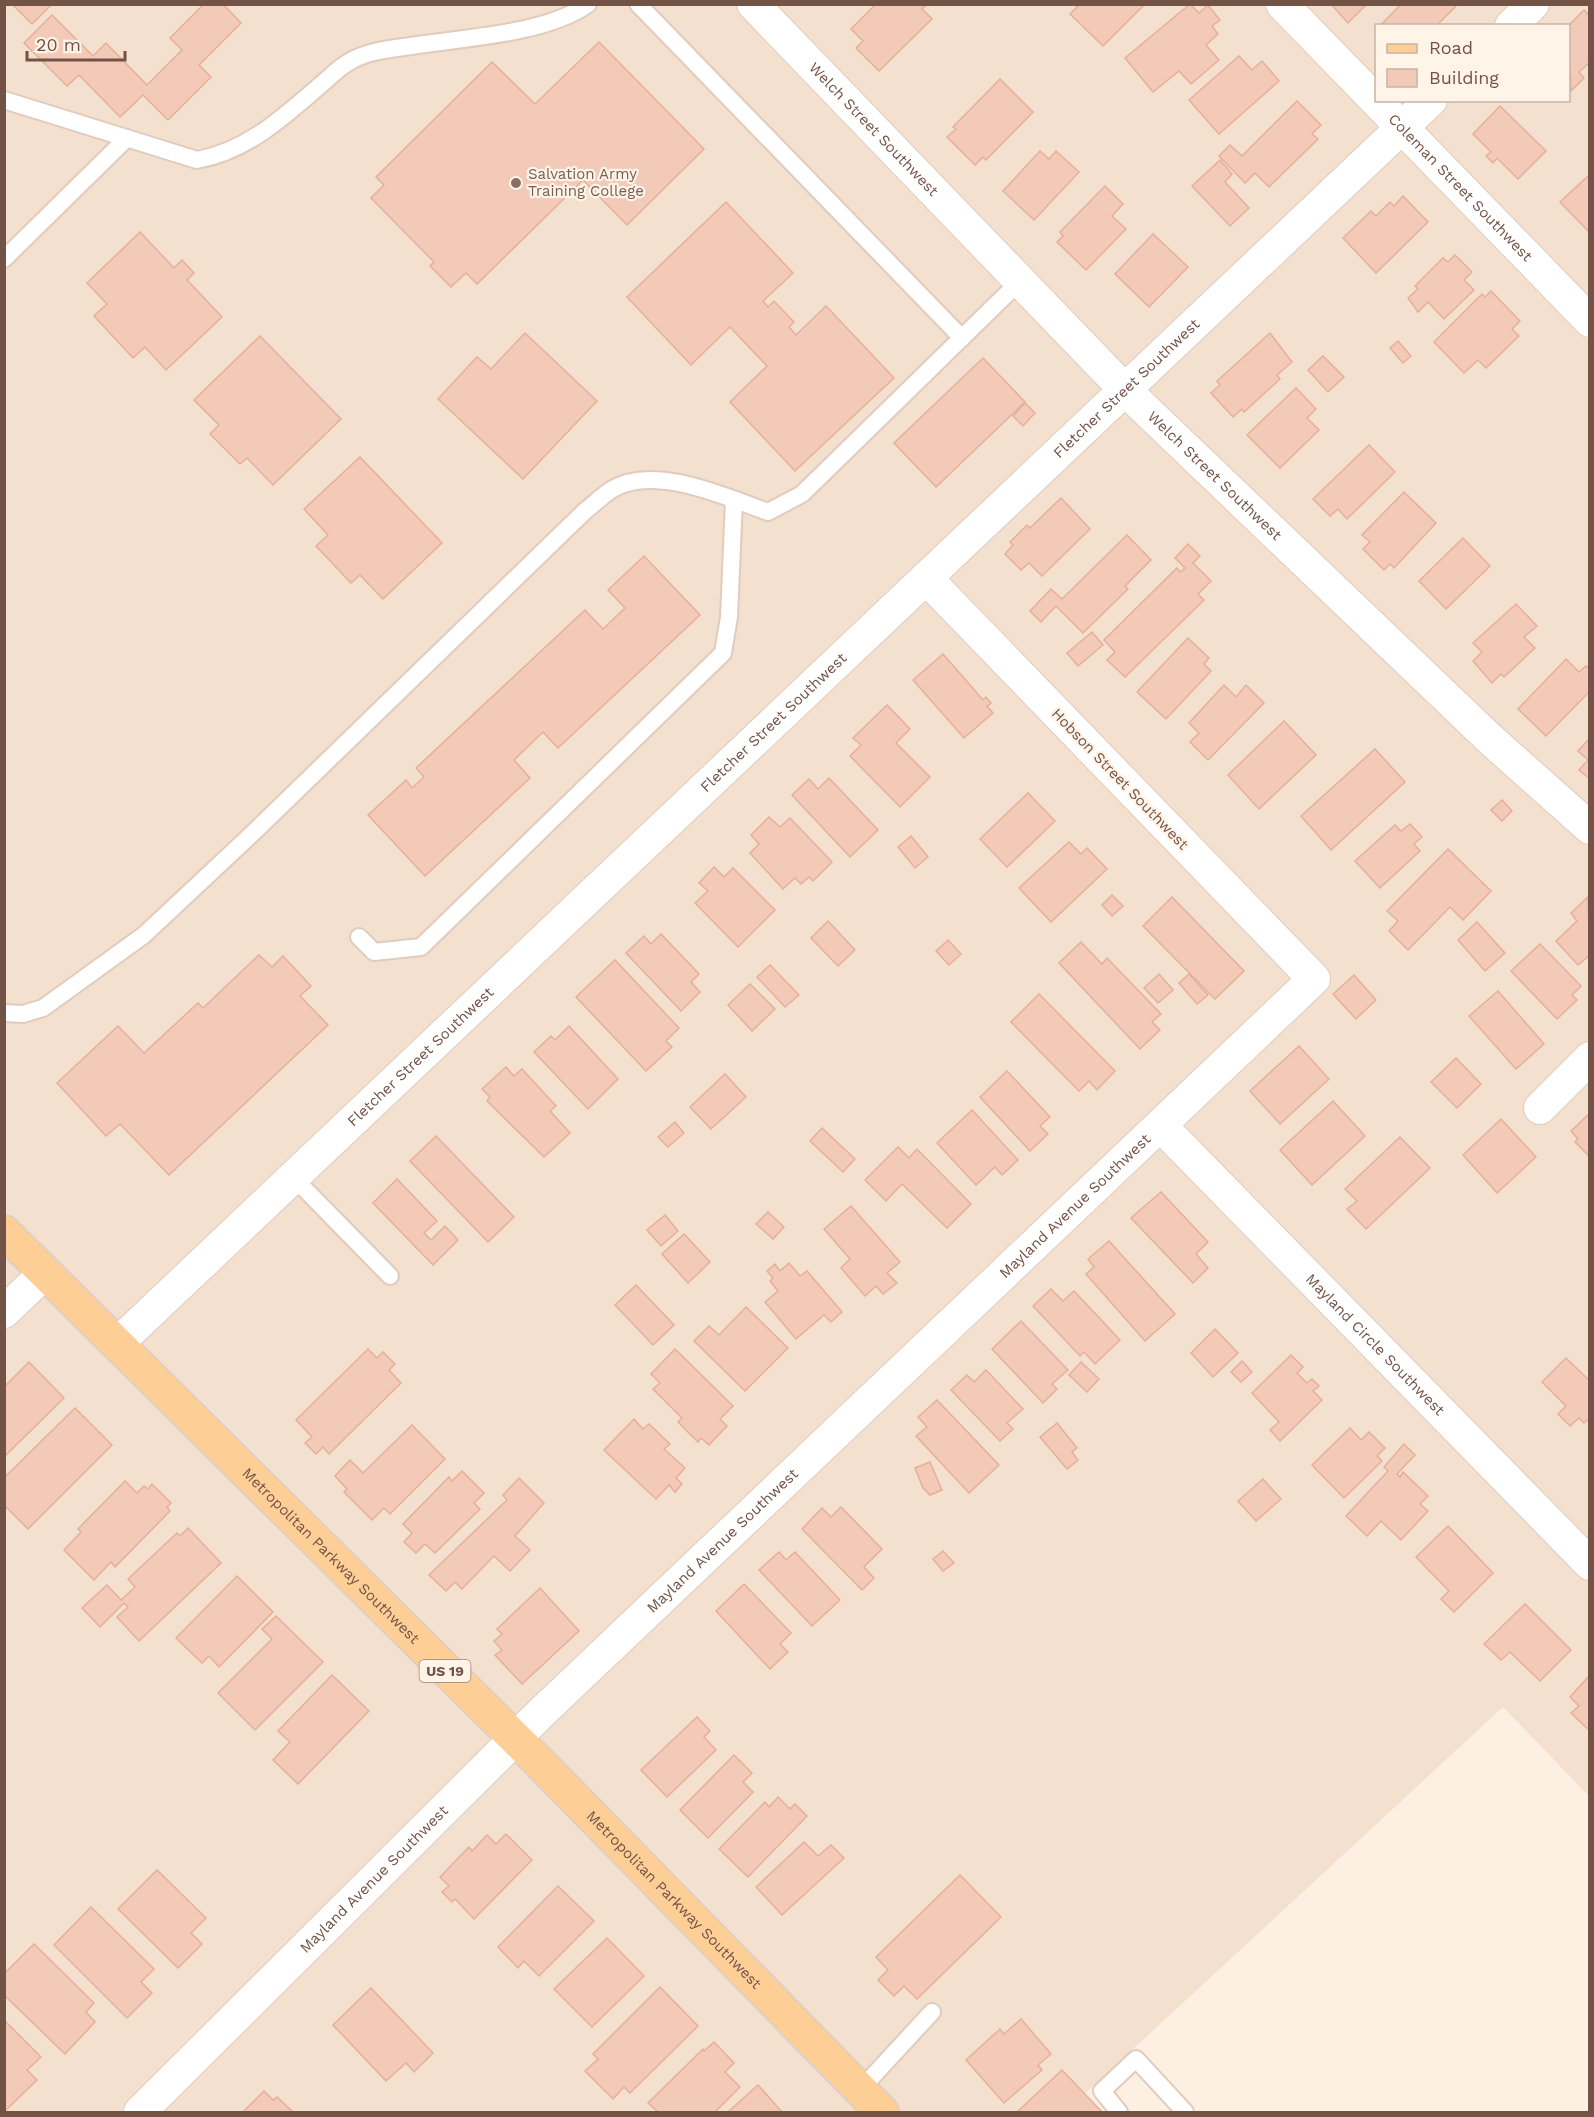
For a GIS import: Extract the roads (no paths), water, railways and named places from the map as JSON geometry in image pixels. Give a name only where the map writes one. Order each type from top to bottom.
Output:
[{"type":"main road","name":"Metropolitan Parkway Southwest","points":[[4,1232],[514,1740],[871,2101]]},
{"type":"street","name":"Welch Street Southwest","points":[[753,4],[1125,390],[1491,740],[1590,828]]},
{"type":"street","name":"Coleman Street Southwest","points":[[1282,4],[1375,100]]},
{"type":"street","points":[[1512,24],[1533,4]]},
{"type":"street","name":"Coleman Street Southwest","points":[[1377,102],[1590,321]]},
{"type":"street","name":"Fletcher Street Southwest","points":[[117,1344],[1429,102]]},
{"type":"street","name":"Hobson Street Southwest","points":[[926,578],[1314,980]]},
{"type":"street","name":"Mayland Avenue Southwest","points":[[140,2112],[514,1740],[1314,980]]},
{"type":"street","points":[[1540,1108],[1590,1058]]},
{"type":"street","name":"Mayland Circle Southwest","points":[[1161,1125],[1590,1564]]},
{"type":"street","points":[[4,1312],[45,1273]]},
{"type":"lane","points":[[4,100],[197,160],[221,156],[244,145],[279,121],[349,62],[379,51],[543,25],[573,15],[588,4]]},
{"type":"lane","points":[[638,4],[962,338]]},
{"type":"lane","points":[[4,259],[127,138]]},
{"type":"lane","points":[[4,1013],[23,1014],[43,1008],[144,935],[263,824],[585,511],[612,489],[634,482],[687,484],[768,512],[802,494],[1020,281]]},
{"type":"lane","points":[[359,938],[374,952],[421,947],[723,653],[729,616],[734,500]]},
{"type":"lane","points":[[293,1177],[390,1276]]},
{"type":"lane","points":[[871,2101],[932,2012]]},
{"type":"lane","points":[[1119,2112],[1102,2091],[1136,2059],[1185,2112]]},
{"type":"place","name":"Salvation Army Training College","points":[[516,183]]}]
